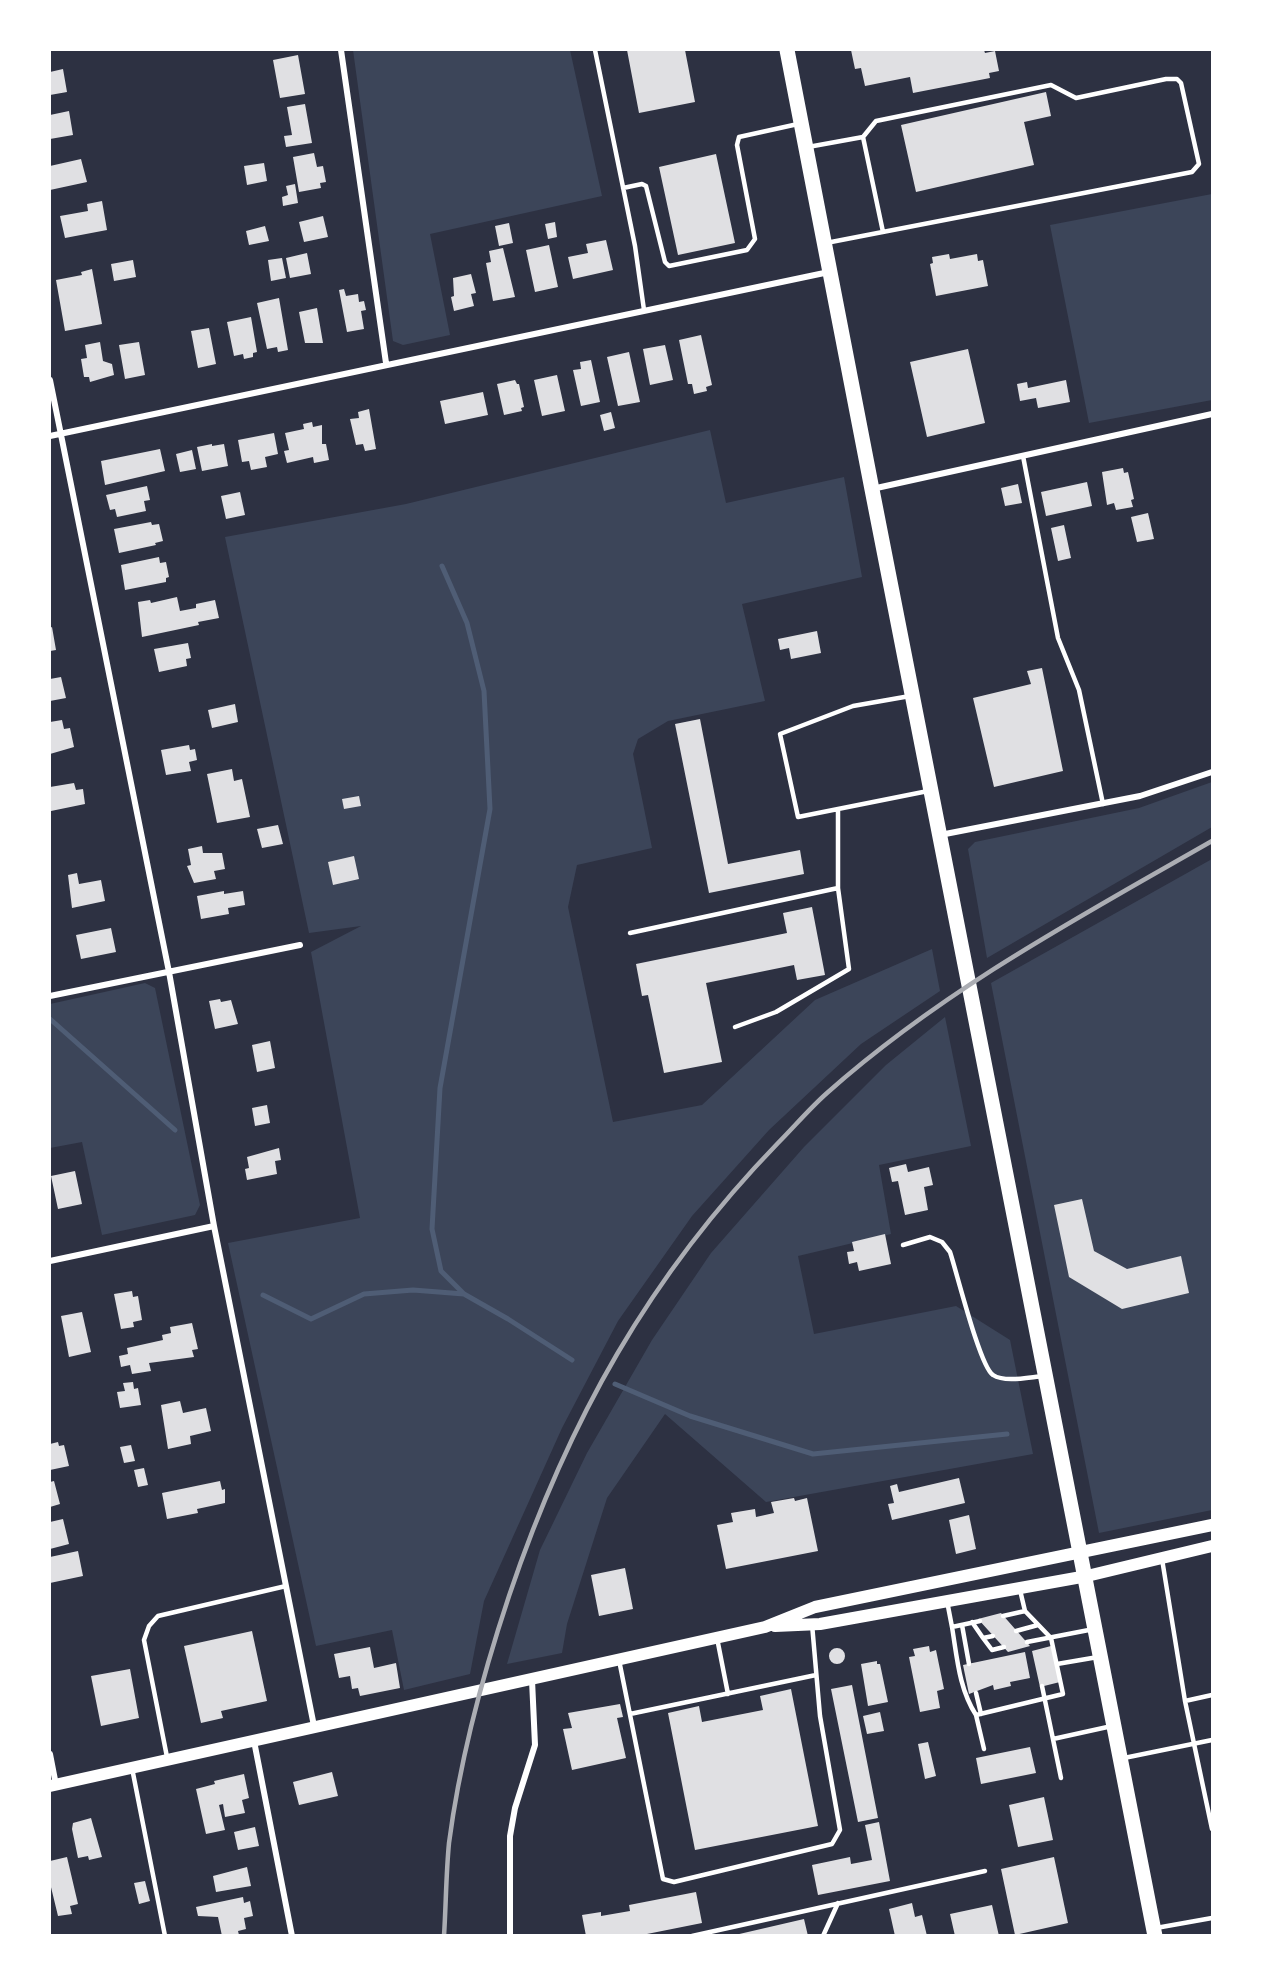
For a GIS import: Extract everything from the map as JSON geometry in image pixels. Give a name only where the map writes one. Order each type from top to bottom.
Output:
[{"type":"main road","points":[[787,50],[939,835],[1087,1576],[1154,1932]]},
{"type":"main road","points":[[53,1786],[765,1627],[815,1607],[1212,1525]]},
{"type":"main road","points":[[765,1627],[812,1624],[1087,1576],[1212,1546]]},
{"type":"street","points":[[341,50],[386,363]]},
{"type":"street","points":[[50,436],[386,363],[829,272]]},
{"type":"street","points":[[50,380],[169,972],[214,1226],[314,1726]]},
{"type":"street","points":[[871,489],[1212,414]]},
{"type":"street","points":[[939,835],[1140,796],[1212,772]]},
{"type":"street","points":[[50,996],[169,972],[186,966],[300,945]]},
{"type":"street","points":[[50,1262],[214,1226]]},
{"type":"street","points":[[510,1935],[510,1836],[515,1808],[535,1745],[532,1680]]},
{"type":"street","points":[[254,1741],[292,1935]]},
{"type":"street","points":[[50,1754],[53,1786]]},
{"type":"lane","points":[[596,50],[644,310]]},
{"type":"lane","points":[[805,148],[863,137],[876,121],[1051,85],[1076,98],[1166,79],[1177,79],[1181,83],[1199,164],[1192,172],[824,244]]},
{"type":"lane","points":[[623,188],[642,184],[646,186],[665,262],[669,266],[747,250],[755,239],[737,146],[739,137],[801,124]]},
{"type":"lane","points":[[863,137],[883,232]]},
{"type":"lane","points":[[1023,456],[1058,638],[1079,690],[1103,804]]},
{"type":"lane","points":[[912,695],[853,706],[780,734],[798,818],[931,790]]},
{"type":"lane","points":[[735,1027],[776,1012],[849,969],[838,888],[838,809]]},
{"type":"lane","points":[[630,933],[838,888]]},
{"type":"lane","points":[[903,1245],[930,1237],[942,1242],[950,1252],[982,1358],[991,1375],[1001,1379],[1047,1376]]},
{"type":"lane","points":[[1162,1559],[1185,1701],[1212,1829]]},
{"type":"lane","points":[[167,1760],[144,1640],[148,1626],[158,1617],[286,1586]]},
{"type":"lane","points":[[979,1715],[1063,1694],[1051,1638],[1025,1611],[1020,1588]]},
{"type":"lane","points":[[947,1601],[967,1701],[979,1715]]},
{"type":"lane","points":[[1003,1616],[1025,1611]]},
{"type":"lane","points":[[952,1627],[980,1621]]},
{"type":"lane","points":[[972,1622],[992,1650],[1004,1647]]},
{"type":"lane","points":[[620,1660],[663,1879],[674,1882],[832,1844],[840,1830],[820,1716],[812,1624]]},
{"type":"lane","points":[[962,1625],[969,1664]]},
{"type":"lane","points":[[1016,1631],[1038,1625]]},
{"type":"lane","points":[[1034,1650],[1029,1642],[1096,1628]]},
{"type":"lane","points":[[983,1638],[993,1636]]},
{"type":"lane","points":[[717,1638],[728,1694]]},
{"type":"lane","points":[[1057,1664],[1102,1657]]},
{"type":"lane","points":[[630,1714],[816,1675]]},
{"type":"lane","points":[[1042,1686],[1061,1778]]},
{"type":"lane","points":[[976,1693],[984,1749]]},
{"type":"lane","points":[[1185,1701],[1212,1695]]},
{"type":"lane","points":[[1053,1739],[1115,1725]]},
{"type":"lane","points":[[1121,1759],[1212,1740]]},
{"type":"lane","points":[[132,1768],[165,1935]]},
{"type":"lane","points":[[692,1935],[985,1871]]},
{"type":"lane","points":[[823,1935],[838,1903]]},
{"type":"lane","points":[[1154,1932],[1212,1918]]},
{"type":"shaded area","points":[[353,50],[570,50],[602,196],[430,234],[450,335],[403,345],[393,341]]},
{"type":"shaded area","points":[[1212,194],[1212,400],[1089,423],[1050,225]]},
{"type":"shaded area","points":[[710,430],[726,503],[844,477],[862,577],[742,604],[765,701],[668,721],[638,739],[633,754],[652,848],[577,865],[568,907],[613,1122],[702,1105],[815,1000],[932,949],[940,991],[861,1044],[769,1130],[692,1216],[618,1321],[562,1428],[484,1601],[470,1674],[404,1690],[392,1630],[316,1646],[228,1243],[360,1218],[311,952],[361,926],[309,933],[225,537],[406,504]]},
{"type":"shaded area","points":[[1212,782],[1212,827],[987,958],[968,849],[975,842],[1139,808]]},
{"type":"shaded area","points":[[1212,859],[1212,1510],[1099,1533],[991,983]]},
{"type":"shaded area","points":[[145,983],[155,988],[200,1205],[195,1215],[102,1235],[82,1142],[50,1148],[50,1004]]},
{"type":"shaded area","points":[[945,1017],[971,1146],[879,1165],[891,1234],[798,1256],[814,1334],[956,1306],[1010,1340],[1033,1454],[766,1502],[665,1414],[607,1498],[567,1624],[562,1653],[507,1664],[540,1550],[587,1453],[652,1340],[711,1253],[804,1147],[886,1065]]},
{"type":"building","points":[[627,50],[685,50],[695,102],[639,113]]},
{"type":"building","points":[[851,50],[984,50],[985,53],[995,51],[999,71],[989,73],[990,78],[913,93],[910,77],[865,86],[861,68],[855,69]]},
{"type":"building","points":[[298,55],[305,94],[280,98],[273,60]]},
{"type":"building","points":[[63,69],[67,92],[50,95],[50,72]]},
{"type":"building","points":[[1046,92],[1051,116],[1024,122],[1034,165],[916,192],[901,125]]},
{"type":"building","points":[[305,104],[312,143],[286,147],[284,136],[292,135],[287,107]]},
{"type":"building","points":[[69,111],[73,135],[50,139],[50,115]]},
{"type":"building","points":[[314,153],[317,167],[323,166],[326,182],[320,183],[321,188],[299,192],[293,157]]},
{"type":"building","points":[[716,154],[735,243],[678,255],[659,167]]},
{"type":"building","points":[[81,159],[87,182],[50,190],[50,166]]},
{"type":"building","points":[[264,163],[267,181],[247,185],[244,166]]},
{"type":"building","points":[[295,184],[298,203],[283,206],[282,197],[288,195],[286,186]]},
{"type":"building","points":[[102,201],[107,230],[65,238],[60,216],[88,211],[87,204]]},
{"type":"building","points":[[323,216],[328,237],[304,242],[299,222]]},
{"type":"building","points":[[555,222],[557,237],[548,239],[545,224]]},
{"type":"building","points":[[509,223],[513,243],[499,246],[495,226]]},
{"type":"building","points":[[265,226],[269,241],[249,245],[246,231]]},
{"type":"building","points":[[606,240],[613,270],[573,279],[568,257],[588,253],[586,244]]},
{"type":"building","points":[[549,245],[558,287],[535,292],[526,250]]},
{"type":"building","points":[[503,248],[515,297],[493,301],[486,263],[491,262],[489,251]]},
{"type":"building","points":[[307,253],[311,274],[290,278],[286,258]]},
{"type":"building","points":[[949,254],[950,259],[977,254],[978,261],[983,260],[988,286],[936,296],[930,264],[933,263],[932,257]]},
{"type":"building","points":[[282,258],[286,278],[271,281],[268,260]]},
{"type":"building","points":[[133,260],[136,277],[114,281],[111,264]]},
{"type":"building","points":[[92,269],[102,324],[65,331],[56,280],[82,275],[81,272]]},
{"type":"building","points":[[471,274],[476,293],[471,294],[474,306],[454,311],[451,297],[454,296],[453,278]]},
{"type":"building","points":[[344,289],[346,296],[358,294],[359,302],[364,301],[366,310],[361,311],[364,329],[347,332],[339,290]]},
{"type":"building","points":[[279,298],[288,350],[278,352],[277,347],[267,349],[257,303]]},
{"type":"building","points":[[317,308],[323,343],[305,343],[299,312]]},
{"type":"building","points":[[251,317],[257,352],[253,353],[253,357],[244,359],[243,354],[234,356],[227,322]]},
{"type":"building","points":[[209,328],[216,364],[198,368],[191,331]]},
{"type":"building","points":[[701,335],[712,385],[706,387],[707,391],[694,394],[692,384],[688,384],[679,340]]},
{"type":"building","points":[[100,342],[103,361],[112,364],[114,375],[90,382],[89,377],[84,377],[81,359],[87,358],[85,345]]},
{"type":"building","points":[[139,342],[145,375],[125,379],[119,345]]},
{"type":"building","points":[[665,345],[673,380],[650,385],[643,349]]},
{"type":"building","points":[[968,349],[985,423],[927,437],[910,362]]},
{"type":"building","points":[[629,352],[640,402],[618,406],[607,357]]},
{"type":"building","points":[[591,360],[600,402],[581,406],[573,370],[581,369],[580,362]]},
{"type":"building","points":[[557,375],[565,411],[542,416],[534,380]]},
{"type":"building","points":[[515,380],[519,384],[524,407],[521,408],[522,411],[504,415],[497,384]]},
{"type":"building","points":[[1066,380],[1070,402],[1038,408],[1036,398],[1020,401],[1017,384],[1027,382],[1028,388]]},
{"type":"building","points":[[483,392],[488,415],[445,424],[440,401]]},
{"type":"building","points":[[369,409],[376,449],[365,451],[363,444],[356,445],[350,419],[359,418],[358,412]]},
{"type":"building","points":[[611,412],[615,428],[604,431],[600,415]]},
{"type":"building","points":[[312,422],[313,427],[322,425],[322,444],[326,444],[329,460],[314,463],[313,457],[287,463],[284,451],[289,450],[285,433],[304,429],[303,424]]},
{"type":"building","points":[[274,433],[278,454],[265,457],[267,467],[251,470],[249,461],[242,462],[238,440]]},
{"type":"building","points":[[212,444],[212,446],[224,444],[228,466],[202,471],[197,447]]},
{"type":"building","points":[[160,449],[165,471],[105,485],[101,461]]},
{"type":"building","points":[[192,450],[196,469],[180,472],[176,454]]},
{"type":"building","points":[[1123,468],[1124,473],[1128,472],[1134,499],[1131,500],[1133,507],[1116,510],[1114,503],[1107,505],[1102,472]]},
{"type":"building","points":[[1087,482],[1092,506],[1046,516],[1041,492]]},
{"type":"building","points":[[1018,484],[1022,503],[1005,506],[1001,488]]},
{"type":"building","points":[[147,486],[150,500],[144,501],[146,511],[117,517],[115,509],[110,510],[106,495]]},
{"type":"building","points":[[240,492],[245,515],[226,519],[221,496]]},
{"type":"building","points":[[1148,513],[1154,539],[1137,542],[1131,517]]},
{"type":"building","points":[[151,522],[152,525],[159,524],[163,541],[155,543],[156,545],[119,553],[114,529]]},
{"type":"building","points":[[1064,525],[1071,558],[1058,561],[1051,528]]},
{"type":"building","points":[[159,557],[160,563],[166,562],[169,577],[166,578],[166,582],[125,590],[121,565]]},
{"type":"building","points":[[177,597],[180,611],[196,608],[196,604],[215,600],[219,618],[198,622],[199,625],[142,637],[138,602],[150,600],[151,603]]},
{"type":"building","points":[[52,627],[56,650],[50,651],[50,628]]},
{"type":"building","points":[[817,631],[821,653],[791,659],[789,648],[780,650],[778,639]]},
{"type":"building","points":[[188,643],[191,658],[186,659],[187,666],[159,672],[154,649]]},
{"type":"building","points":[[1042,668],[1063,771],[994,787],[973,698],[1031,684],[1027,671]]},
{"type":"building","points":[[61,677],[66,698],[50,701],[50,679]]},
{"type":"building","points":[[235,704],[238,722],[212,728],[208,710]]},
{"type":"building","points":[[700,719],[728,864],[800,850],[804,874],[709,893],[675,724]]},
{"type":"building","points":[[62,720],[64,729],[70,728],[74,747],[50,754],[50,722]]},
{"type":"building","points":[[189,745],[190,750],[195,749],[197,760],[189,762],[191,771],[166,775],[161,750]]},
{"type":"building","points":[[232,769],[234,781],[242,779],[250,817],[217,823],[207,774]]},
{"type":"building","points":[[74,783],[76,790],[83,789],[85,804],[51,811],[50,787]]},
{"type":"building","points":[[359,796],[361,806],[344,809],[342,799]]},
{"type":"building","points":[[278,825],[283,844],[262,848],[257,829]]},
{"type":"building","points":[[202,846],[203,853],[222,853],[225,869],[214,871],[216,879],[194,883],[187,866],[191,865],[188,849]]},
{"type":"building","points":[[354,856],[359,879],[333,885],[328,862]]},
{"type":"building","points":[[77,873],[79,884],[101,880],[105,901],[72,908],[68,875]]},
{"type":"building","points":[[224,891],[224,894],[243,891],[245,905],[228,908],[229,914],[201,919],[197,896]]},
{"type":"building","points":[[812,907],[825,975],[797,980],[794,965],[706,983],[722,1062],[664,1073],[648,995],[642,996],[636,964],[787,933],[783,913]]},
{"type":"building","points":[[111,928],[116,952],[81,959],[76,935]]},
{"type":"building","points":[[220,999],[221,1002],[231,1000],[238,1024],[215,1029],[209,1001]]},
{"type":"building","points":[[270,1041],[275,1068],[257,1072],[252,1045]]},
{"type":"building","points":[[267,1105],[270,1123],[255,1126],[252,1108]]},
{"type":"building","points":[[279,1148],[281,1160],[275,1161],[277,1174],[247,1180],[245,1169],[249,1168],[247,1157]]},
{"type":"building","points":[[906,1164],[908,1172],[929,1167],[933,1185],[924,1187],[928,1210],[905,1215],[898,1181],[892,1182],[889,1168]]},
{"type":"building","points":[[75,1171],[82,1204],[58,1209],[51,1176]]},
{"type":"building","points":[[1082,1199],[1094,1251],[1127,1269],[1181,1256],[1189,1293],[1122,1309],[1069,1277],[1054,1205]]},
{"type":"building","points":[[885,1234],[891,1264],[859,1271],[857,1262],[849,1264],[847,1252],[854,1251],[852,1242]]},
{"type":"building","points":[[132,1291],[133,1297],[138,1296],[142,1320],[133,1322],[134,1327],[121,1329],[114,1294]]},
{"type":"building","points":[[82,1312],[91,1352],[69,1357],[61,1316]]},
{"type":"building","points":[[192,1323],[198,1349],[192,1350],[194,1357],[149,1363],[151,1371],[132,1374],[130,1365],[121,1367],[119,1356],[128,1354],[127,1348],[163,1340],[162,1335],[171,1333],[170,1327]]},
{"type":"building","points":[[133,1382],[134,1389],[138,1388],[141,1405],[120,1408],[117,1392],[125,1391],[123,1383]]},
{"type":"building","points":[[180,1401],[183,1413],[206,1408],[211,1431],[190,1436],[191,1444],[168,1449],[161,1405]]},
{"type":"building","points":[[58,1442],[59,1446],[64,1445],[69,1466],[50,1470],[50,1444]]},
{"type":"building","points":[[131,1445],[135,1461],[124,1463],[120,1447]]},
{"type":"building","points":[[144,1468],[148,1485],[138,1487],[134,1470]]},
{"type":"building","points":[[959,1478],[965,1503],[892,1520],[888,1504],[894,1503],[890,1486],[897,1484],[899,1492]]},
{"type":"building","points":[[54,1481],[60,1504],[50,1507],[50,1482]]},
{"type":"building","points":[[220,1481],[222,1490],[225,1489],[225,1503],[197,1509],[198,1513],[167,1519],[162,1493]]},
{"type":"building","points":[[794,1498],[795,1501],[807,1498],[818,1551],[726,1569],[717,1525],[733,1522],[731,1513],[755,1509],[756,1517],[774,1513],[771,1502]]},
{"type":"building","points":[[969,1515],[976,1549],[956,1554],[949,1520]]},
{"type":"building","points":[[63,1519],[69,1544],[50,1549],[50,1522]]},
{"type":"building","points":[[78,1551],[83,1576],[50,1583],[50,1557]]},
{"type":"building","points":[[625,1568],[633,1609],[599,1616],[591,1575]]},
{"type":"building","points":[[1001,1613],[1030,1646],[1008,1652],[978,1619]]},
{"type":"building","points":[[252,1631],[267,1701],[221,1711],[223,1718],[201,1723],[184,1646]]},
{"type":"building","points":[[929,1646],[930,1652],[936,1650],[944,1689],[937,1691],[940,1708],[920,1712],[909,1657],[915,1656],[913,1649]]},
{"type":"building","points":[[1051,1646],[1060,1682],[1040,1687],[1032,1651]]},
{"type":"building","points":[[370,1647],[374,1668],[396,1663],[400,1688],[360,1696],[358,1688],[352,1689],[350,1676],[339,1678],[334,1654]]},
{"type":"building","points":[[837,1648],[845,1656],[837,1664],[829,1656]]},
{"type":"building","points":[[1025,1652],[1030,1678],[1010,1682],[1011,1686],[994,1690],[993,1685],[969,1694],[963,1665]]},
{"type":"building","points":[[877,1661],[877,1664],[880,1664],[888,1702],[868,1706],[861,1664]]},
{"type":"building","points":[[130,1669],[139,1718],[101,1726],[91,1676]]},
{"type":"building","points":[[852,1685],[878,1818],[858,1822],[831,1689]]},
{"type":"building","points":[[791,1689],[818,1826],[695,1850],[668,1713],[699,1706],[702,1722],[763,1710],[760,1696]]},
{"type":"building","points":[[620,1704],[623,1717],[617,1718],[626,1758],[572,1770],[563,1729],[572,1728],[568,1713]]},
{"type":"building","points":[[880,1712],[884,1731],[867,1734],[863,1716]]},
{"type":"building","points":[[928,1742],[936,1776],[925,1779],[918,1744]]},
{"type":"building","points":[[1030,1747],[1036,1773],[981,1784],[976,1758]]},
{"type":"building","points":[[332,1772],[338,1796],[299,1805],[293,1782]]},
{"type":"building","points":[[244,1774],[249,1798],[242,1800],[245,1813],[225,1817],[223,1804],[219,1805],[225,1830],[206,1834],[196,1789],[215,1784],[214,1781]]},
{"type":"building","points":[[1044,1797],[1053,1840],[1018,1847],[1009,1805]]},
{"type":"building","points":[[91,1818],[102,1857],[89,1860],[88,1856],[78,1858],[72,1829],[73,1823]]},
{"type":"building","points":[[879,1822],[890,1881],[818,1895],[812,1865],[850,1857],[851,1864],[872,1860],[865,1825]]},
{"type":"building","points":[[255,1827],[259,1846],[238,1850],[234,1832]]},
{"type":"building","points":[[67,1857],[78,1904],[70,1906],[72,1914],[58,1916],[50,1883],[50,1861]]},
{"type":"building","points":[[1054,1857],[1068,1923],[1015,1935],[1001,1869]]},
{"type":"building","points":[[247,1867],[251,1886],[216,1892],[213,1876]]},
{"type":"building","points":[[145,1881],[150,1901],[139,1904],[134,1883]]},
{"type":"building","points":[[696,1892],[702,1923],[637,1936],[586,1936],[582,1915],[601,1912],[601,1916],[630,1911],[629,1905]]},
{"type":"building","points":[[243,1897],[244,1903],[250,1901],[253,1916],[244,1918],[246,1929],[238,1931],[239,1935],[222,1936],[218,1917],[198,1916],[196,1907]]},
{"type":"building","points":[[912,1903],[915,1917],[922,1915],[927,1936],[895,1936],[889,1909]]},
{"type":"building","points":[[992,1905],[999,1936],[955,1936],[950,1914]]},
{"type":"building","points":[[804,1919],[808,1936],[735,1936],[735,1935]]},
{"type":"waterway","points":[[442,566],[467,623],[484,691],[490,809],[440,1088],[432,1229],[441,1271],[464,1294],[572,1360]]},
{"type":"waterway","points":[[50,1019],[175,1130]]},
{"type":"waterway","points":[[263,1295],[311,1319],[364,1294],[413,1290],[464,1294]]},
{"type":"waterway","points":[[615,1384],[690,1416],[813,1454],[1007,1434]]},
{"type":"railway","points":[[444,1936],[449,1843],[459,1780],[481,1688],[509,1596],[532,1532],[586,1411],[617,1354],[652,1299],[690,1245],[732,1193],[814,1105],[871,1056],[917,1021],[1013,957],[1212,841]]}]
